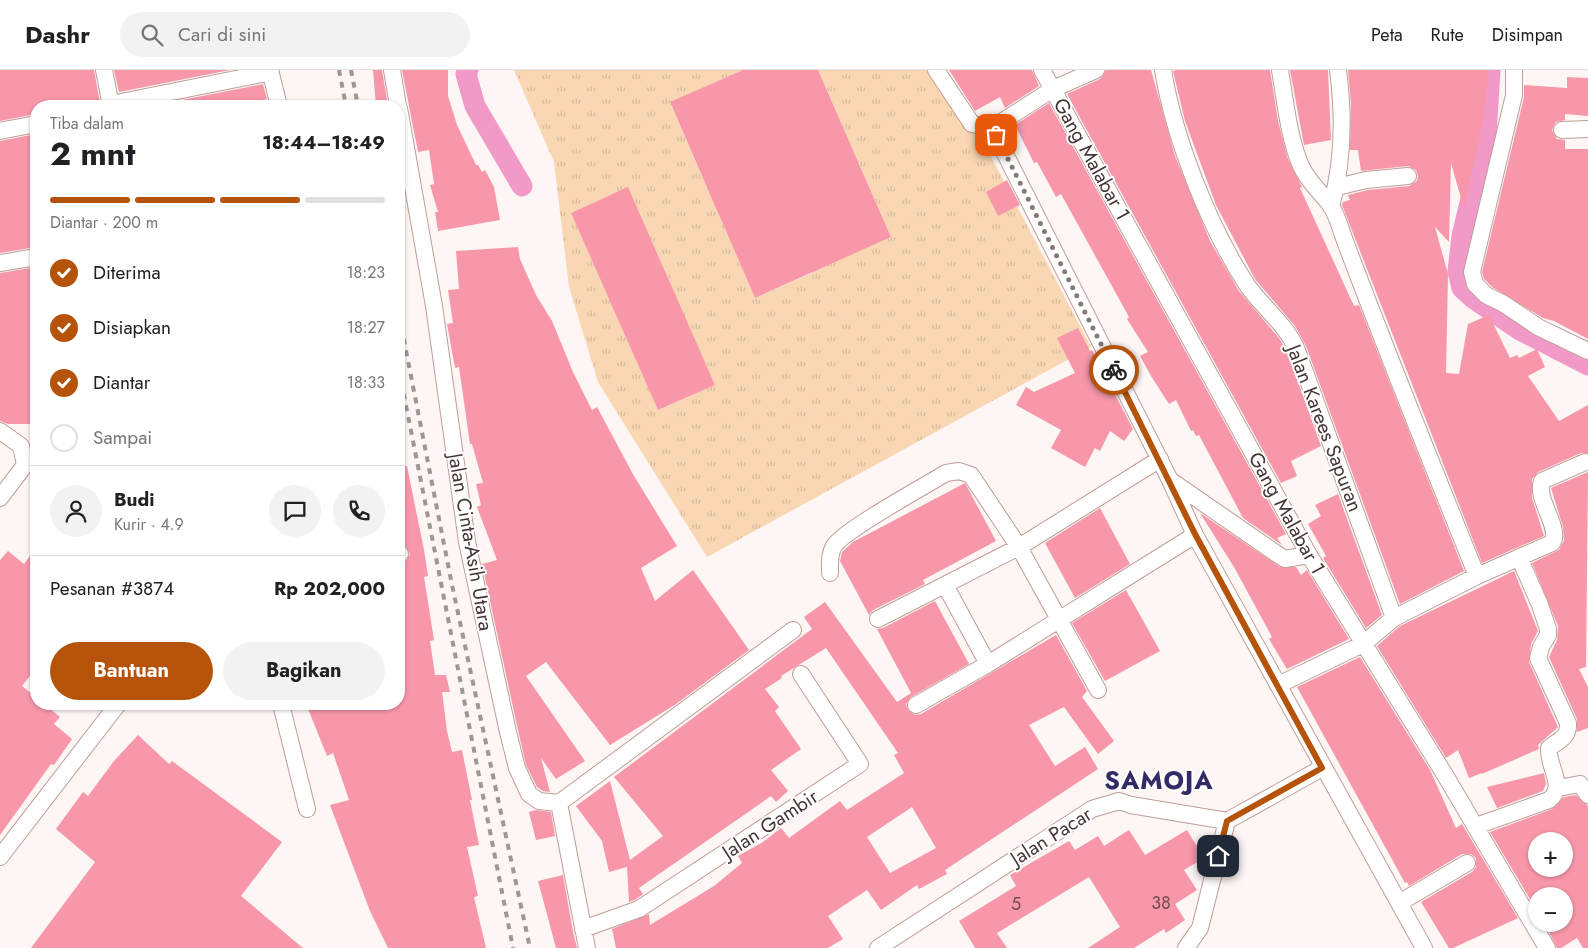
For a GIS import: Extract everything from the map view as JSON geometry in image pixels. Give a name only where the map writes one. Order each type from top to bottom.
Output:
[{"type":"street","points":[[104,70],[110,100]]},
{"type":"street","name":"Jalan Cinta-Asih Utara","points":[[392,70],[398,100]]},
{"type":"street","points":[[936,70],[972,124],[992,128],[1053,89],[1096,70]]},
{"type":"street","name":"Gang Malabar 1","points":[[1042,70],[1308,555],[1476,826],[1547,948]]},
{"type":"street","name":"Jalan Karees Sapuran","points":[[1163,70],[1168,104],[1176,132],[1225,248],[1262,306],[1291,335],[1394,618]]},
{"type":"street","points":[[1280,70],[1295,148],[1301,165],[1306,176],[1332,207],[1362,291],[1390,354],[1414,420],[1477,576]]},
{"type":"street","points":[[1332,207],[1337,187],[1340,141],[1338,70]]},
{"type":"street","points":[[1514,70],[1514,95],[1508,129],[1472,272],[1475,284],[1486,295],[1504,304],[1538,327],[1588,351]]},
{"type":"street","points":[[134,100],[270,71],[277,100]]},
{"type":"street","points":[[0,131],[30,125]]},
{"type":"street","points":[[992,128],[1160,459],[1195,534],[1322,768],[1424,948]]},
{"type":"street","points":[[1562,130],[1588,129]]},
{"type":"street","name":"Jalan Cinta-Asih Utara","points":[[405,141],[434,306],[468,542],[517,768],[529,794],[539,801],[559,803]]},
{"type":"street","points":[[1337,187],[1366,180],[1408,176]]},
{"type":"street","points":[[0,262],[30,258]]},
{"type":"street","points":[[0,431],[28,447]]},
{"type":"street","points":[[878,619],[1020,547],[1160,459]]},
{"type":"street","points":[[0,498],[30,462]]},
{"type":"street","points":[[1278,685],[1363,644],[1394,618],[1477,576],[1548,546],[1555,539],[1540,492],[1542,481],[1585,462]]},
{"type":"street","points":[[830,572],[829,559],[834,545],[852,532],[946,473],[959,471],[970,475],[1020,547],[1098,690]]},
{"type":"street","points":[[1170,480],[1285,559],[1308,555]]},
{"type":"street","points":[[916,705],[1060,621],[1195,534]]},
{"type":"street","points":[[1476,826],[1549,800],[1556,795],[1558,788],[1548,755],[1549,748],[1566,735],[1568,723],[1538,658],[1541,646],[1548,635],[1548,629],[1520,557]]},
{"type":"street","points":[[945,585],[988,664]]},
{"type":"street","points":[[587,948],[559,803],[793,630]]},
{"type":"street","name":"Jalan Gambir","points":[[583,929],[639,909],[860,764],[801,674]]},
{"type":"street","points":[[0,857],[113,710]]},
{"type":"street","points":[[282,710],[307,808]]},
{"type":"street","points":[[1186,948],[1200,928],[1227,821],[1322,768]]},
{"type":"street","points":[[1558,788],[1580,784],[1588,795]]},
{"type":"street","name":"Jalan Pacar","points":[[878,948],[1092,809],[1119,801],[1131,805],[1227,821]]},
{"type":"street","points":[[1399,903],[1467,863]]},
{"type":"green space","points":[[514,70],[750,70],[789,159],[846,134],[818,70],[939,70],[954,86],[1091,347],[707,557],[598,382],[569,287],[554,162]],"holes":[[[727,77],[710,194],[670,103]],[[851,145],[891,237],[834,262]],[[772,181],[812,273],[755,298],[715,206]],[[628,188],[669,280],[612,305],[571,213]],[[674,293],[715,385],[658,410],[618,318]]]},
{"type":"building","points":[[0,70],[94,70],[99,100],[30,100],[30,115],[0,121]]},
{"type":"building","points":[[114,70],[230,70],[119,92]]},
{"type":"building","points":[[373,70],[382,70],[387,100],[376,100]]},
{"type":"building","points":[[402,70],[448,70],[448,96],[457,125],[476,165],[478,165],[482,172],[485,170],[494,187],[500,220],[438,231],[435,212],[438,212],[430,185],[434,184],[429,150],[418,152]]},
{"type":"building","points":[[743,70],[818,70],[891,237],[755,298],[670,102]]},
{"type":"building","points":[[949,70],[1032,70],[1039,86],[1005,108],[1000,97],[975,111]]},
{"type":"building","points":[[1106,70],[1151,70],[1175,156],[1210,241],[1239,291],[1279,338],[1288,354],[1321,446],[1291,461],[1297,476],[1281,483],[1067,94],[1100,79]]},
{"type":"building","points":[[1270,70],[1278,121],[1288,159],[1354,306],[1359,305],[1464,571],[1400,604],[1306,346],[1295,326],[1255,279],[1216,205],[1185,121],[1173,71]]},
{"type":"building","points":[[1290,70],[1328,70],[1331,140],[1304,145]]},
{"type":"building","points":[[1348,70],[1489,70],[1483,121],[1464,209],[1451,163],[1449,242],[1435,227],[1448,274],[1446,373],[1459,374],[1468,324],[1489,315],[1510,358],[1517,355],[1519,358],[1537,349],[1545,367],[1528,376],[1559,421],[1588,405],[1588,453],[1581,453],[1538,472],[1532,479],[1532,498],[1544,536],[1482,563],[1342,205],[1343,202],[1350,200],[1348,195],[1368,190],[1409,186],[1417,181],[1418,176],[1416,170],[1408,166],[1361,171],[1358,150],[1350,150],[1351,104]]},
{"type":"building","points":[[1567,77],[1588,78],[1588,116],[1565,114],[1565,120],[1556,122],[1552,130],[1557,139],[1565,140],[1565,149],[1588,149],[1588,339],[1554,321],[1543,318],[1492,287],[1484,279],[1482,272],[1524,97],[1524,85],[1567,88]]},
{"type":"building","points":[[263,84],[267,99],[264,100],[182,100]]},
{"type":"building","points":[[1049,103],[1286,534],[1277,538],[1282,545],[1243,518],[1199,435],[1196,436],[1193,430],[1191,431],[1176,400],[1169,404],[1151,376],[1140,356],[1148,352],[1127,319],[1129,317],[1061,194],[1056,197],[1037,162],[1034,163],[1015,125]]},
{"type":"building","points":[[30,135],[30,248],[0,253],[0,141]]},
{"type":"building","points":[[1007,180],[1020,205],[998,216],[986,192]]},
{"type":"building","points":[[628,187],[715,385],[658,410],[571,213]]},
{"type":"building","points":[[518,247],[520,259],[536,295],[552,321],[573,372],[592,410],[597,407],[634,476],[677,546],[641,568],[655,601],[693,570],[749,650],[676,704],[610,745],[546,662],[526,676],[585,761],[556,779],[541,758],[550,792],[543,791],[537,787],[526,765],[518,730],[482,564],[497,560],[477,507],[481,505],[476,484],[483,483],[472,444],[470,444],[459,367],[455,368],[447,324],[453,323],[448,290],[459,289],[456,251]]},
{"type":"building","points":[[30,268],[30,424],[8,424],[0,421],[0,273]]},
{"type":"building","points":[[1078,328],[1090,351],[1092,350],[1133,429],[1124,441],[1110,431],[1100,451],[1095,448],[1085,467],[1051,448],[1061,430],[1016,405],[1026,387],[1034,392],[1075,373],[1057,338]]},
{"type":"building","points":[[405,466],[407,466],[428,576],[424,577],[434,640],[430,641],[435,675],[446,675],[450,692],[442,692],[447,731],[452,752],[462,750],[472,800],[470,800],[479,845],[467,847],[478,896],[474,897],[486,948],[388,948],[370,911],[330,805],[349,800],[346,791],[333,753],[327,756],[308,710],[405,710],[405,562],[410,554],[405,546]]},
{"type":"building","points":[[1588,472],[1586,667],[1579,669],[1588,687],[1588,728],[1577,732],[1577,719],[1549,657],[1557,640],[1558,626],[1532,563],[1559,550],[1564,540],[1563,527],[1551,488]]},
{"type":"building","points":[[965,483],[996,541],[923,580],[925,584],[873,610],[869,615],[840,561],[842,552],[853,542]]},
{"type":"building","points":[[1338,494],[1382,615],[1366,628],[1323,558],[1326,556],[1308,524],[1321,516],[1315,505]]},
{"type":"building","points":[[1100,508],[1130,564],[1075,598],[1045,543]]},
{"type":"building","points":[[1200,513],[1280,567],[1296,567],[1301,575],[1307,570],[1349,639],[1287,669],[1269,639],[1272,637],[1234,567]]},
{"type":"building","points":[[8,551],[24,564],[30,556],[30,676],[22,686],[30,692],[30,710],[51,710],[60,717],[54,724],[72,739],[54,765],[51,764],[0,835],[0,560]]},
{"type":"building","points":[[1514,571],[1538,631],[1531,644],[1529,662],[1558,727],[1538,745],[1539,749],[1469,778],[1458,750],[1446,758],[1377,646],[1400,626]]},
{"type":"building","points":[[1126,590],[1160,651],[1105,681],[1072,623]]},
{"type":"building","points":[[935,601],[969,664],[911,697],[906,704],[908,710],[915,715],[921,714],[1056,635],[1087,691],[1082,697],[1114,741],[1098,754],[1064,707],[1029,725],[1055,766],[1085,747],[1098,769],[945,870],[947,874],[919,889],[917,885],[881,910],[867,890],[828,916],[843,939],[828,948],[616,948],[612,929],[649,914],[650,925],[714,886],[742,863],[738,856],[763,842],[781,828],[789,838],[840,801],[847,810],[904,773],[894,755],[898,753],[826,648],[781,676],[782,678],[765,689],[779,707],[775,711],[801,749],[771,770],[788,791],[776,802],[771,796],[639,888],[643,894],[635,900],[629,902],[627,867],[609,872],[602,841],[576,806],[610,781],[630,860],[663,836],[614,777],[812,629],[804,617],[825,602],[897,702],[911,693],[877,629],[883,628]],"holes":[[[912,807],[936,848],[890,873],[867,837]]]},
{"type":"building","points":[[1360,657],[1430,770],[1456,828],[1462,824],[1518,918],[1453,948],[1449,948],[1421,902],[1472,872],[1476,867],[1476,858],[1471,854],[1462,854],[1409,886],[1407,882],[1405,883],[1297,687]]},
{"type":"building","points":[[138,735],[169,764],[172,761],[282,842],[241,896],[303,948],[31,948],[95,862],[56,829],[83,792],[88,796],[114,761]]},
{"type":"building","points":[[1544,773],[1546,784],[1543,791],[1497,808],[1487,787]]},
{"type":"building","points":[[1576,795],[1588,806],[1588,948],[1583,948],[1577,938],[1561,948],[1557,948],[1549,932],[1573,932],[1573,887],[1528,887],[1528,896],[1490,832],[1552,809],[1564,797]]},
{"type":"building","points":[[536,810],[551,812],[555,836],[536,840],[529,812]]},
{"type":"building","points":[[1129,830],[1145,855],[1187,830],[1204,858],[1184,870],[1197,890],[1175,904],[1185,920],[1166,933],[1164,929],[1134,948],[1088,948],[1120,927],[1089,877],[997,933],[1007,948],[975,948],[959,921],[1016,886],[1010,875],[1069,841],[1075,850],[1098,836],[1104,846]]},
{"type":"building","points":[[563,875],[577,948],[556,948],[538,881]]},
{"type":"waterway","points":[[468,70],[466,74],[475,106],[522,186]]},
{"type":"waterway","points":[[1490,70],[1486,136],[1462,236],[1458,271],[1462,288],[1473,298],[1520,330],[1588,365]]},
{"type":"railway","points":[[339,70],[345,100]]},
{"type":"railway","points":[[351,70],[357,100]]},
{"type":"railway","points":[[405,346],[452,585],[530,948]]},
{"type":"railway","points":[[405,400],[513,948]]},
{"type":"way so far","points":[[996,135],[1114,370]]},
{"type":"district","name":"SAMOJA","points":[[1159,780]]},
{"type":"route","points":[[1114,370],[1195,534],[1322,768],[1227,821],[1218,856]]}]
